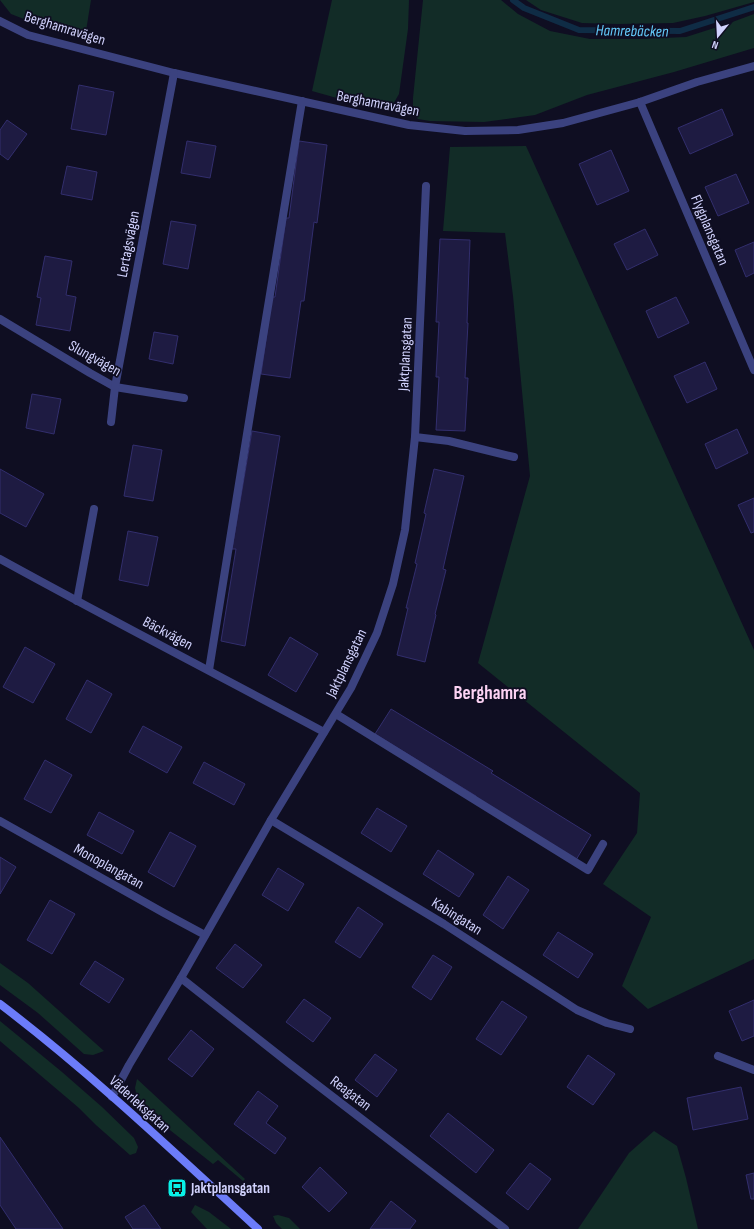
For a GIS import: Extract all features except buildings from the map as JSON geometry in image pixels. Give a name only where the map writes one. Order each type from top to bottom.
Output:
[{"type":"street","name":"Berghamravägen","points":[[0,20],[28,35],[174,72],[409,126],[465,130],[518,130],[563,123],[640,102],[697,82],[754,66]]},
{"type":"street","name":"Lertagsvägen","points":[[111,422],[115,387],[174,72]]},
{"type":"street","points":[[209,670],[302,101]]},
{"type":"street","name":"Flygplansgatan","points":[[640,102],[754,370]]},
{"type":"street","name":"Jaktplansgatan","points":[[112,1097],[271,820],[351,688],[377,633],[393,584],[405,530],[415,437],[426,186]]},
{"type":"street","name":"Slungvägen","points":[[0,319],[115,387],[184,398]]},
{"type":"street","points":[[415,437],[448,441],[514,457]]},
{"type":"street","points":[[77,601],[94,509]]},
{"type":"street","name":"Bäckvägen","points":[[0,559],[324,732]]},
{"type":"street","points":[[336,714],[588,870],[604,844]]},
{"type":"street","name":"Kabingatan","points":[[271,820],[444,924],[577,1010],[607,1023],[630,1029]]},
{"type":"street","name":"Monoplangatan","points":[[0,821],[205,935]]},
{"type":"street","name":"Reagatan","points":[[181,978],[296,1069],[505,1229]]},
{"type":"street","name":"Väderleksgatan","points":[[0,1004],[44,1038],[112,1097],[258,1229]]},
{"type":"street","points":[[718,1056],[754,1070]]},
{"type":"green space","points":[[0,0],[91,0],[85,37],[47,28],[11,14]]},
{"type":"green space","points":[[332,0],[409,0],[408,29],[399,94],[392,106],[351,102],[312,91]]},
{"type":"green space","points":[[423,0],[501,0],[518,14],[550,31],[590,39],[686,37],[754,14],[754,48],[674,72],[587,95],[535,115],[484,122],[430,121],[418,119],[413,113],[413,98]]},
{"type":"green space","points":[[526,0],[754,0],[754,2],[705,16],[673,23],[618,24],[582,23],[541,10]]},
{"type":"green space","points":[[526,146],[754,650],[754,959],[648,1009],[622,986],[651,917],[603,884],[637,833],[640,793],[478,663],[530,476],[513,296],[505,233],[443,231],[450,147]]},
{"type":"green space","points":[[0,963],[28,983],[104,1051],[93,1055],[84,1054],[38,1013],[0,985]]},
{"type":"green space","points":[[0,1021],[62,1072],[102,1107],[134,1138],[138,1147],[136,1153],[130,1155],[79,1108],[0,1041]]},
{"type":"green space","points":[[137,1079],[245,1179],[243,1181],[218,1160],[213,1164],[161,1123],[138,1101],[135,1088]]},
{"type":"green space","points":[[654,1131],[677,1146],[698,1229],[578,1229],[629,1153]]},
{"type":"green space","points":[[195,1205],[209,1212],[231,1229],[207,1229],[191,1212]]},
{"type":"green space","points":[[278,1215],[289,1218],[300,1229],[282,1229],[276,1223],[273,1216]]},
{"type":"waterway","name":"Hamrebäcken","points":[[513,0],[524,8],[579,30],[680,31],[754,7]]},
{"type":"place","name":"Jaktplansgatan","points":[[177,1188]]},
{"type":"district","name":"Berghamra","points":[[490,692]]}]
